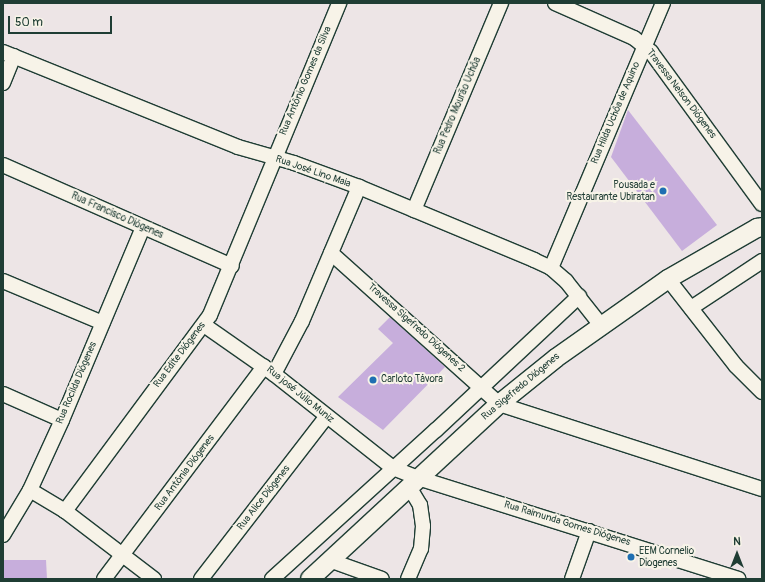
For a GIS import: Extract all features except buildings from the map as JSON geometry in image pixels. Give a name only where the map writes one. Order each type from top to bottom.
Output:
[{"type":"main road","name":"Rua Sigefredo Diógenes","points":[[310,579],[499,404],[600,324],[668,279],[760,225]]},
{"type":"street","name":"Rua Antônio Gomes da Silva","points":[[273,158],[338,3]]},
{"type":"street","name":"Rua Pedro Mourão Uchôa","points":[[414,210],[501,3]]},
{"type":"street","name":"Travessa Nelson Diógenes","points":[[555,3],[624,33],[644,46],[762,204]]},
{"type":"street","name":"Rua Hilda Uchôa de Aquino","points":[[551,268],[663,3]]},
{"type":"street","name":"Rua José Lino Maia","points":[[8,54],[238,147],[359,187],[551,268],[579,296],[600,324]]},
{"type":"street","points":[[3,83],[8,54]]},
{"type":"street","name":"Rua Edite Diógenes","points":[[65,511],[204,325],[232,266],[273,158]]},
{"type":"street","name":"Rua Francisco Diógenes","points":[[3,165],[232,266]]},
{"type":"street","name":"Rua Antônia Diógenes","points":[[104,579],[269,370],[302,321],[359,187]]},
{"type":"street","name":"Rua Rocilda Diógenes","points":[[3,535],[30,490],[62,420],[143,227]]},
{"type":"street","name":"Travessa Sigefredo Diógenes 2","points":[[331,253],[483,387],[499,404]]},
{"type":"street","points":[[691,308],[762,261]]},
{"type":"street","points":[[668,279],[736,366],[762,392]]},
{"type":"street","points":[[3,281],[103,323]]},
{"type":"street","points":[[272,579],[483,387],[579,296]]},
{"type":"street","name":"Rua josé Júlio Muniz","points":[[204,325],[269,370],[326,417],[413,482]]},
{"type":"street","points":[[3,394],[62,420]]},
{"type":"street","points":[[499,404],[762,489]]},
{"type":"street","name":"Rua Alice Diógenes","points":[[201,579],[326,417]]},
{"type":"street","points":[[408,579],[421,549],[423,526],[420,505],[413,482]]},
{"type":"street","name":"Rua Raimunda Gomes Diógenes","points":[[413,482],[589,531],[738,579]]},
{"type":"street","points":[[30,490],[65,511],[154,579]]},
{"type":"street","points":[[572,579],[589,531]]},
{"type":"street","points":[[329,560],[382,579]]},
{"type":"place","name":"Pousada e Restaurante Ubiratan","points":[[663,191]]},
{"type":"place","name":"Carloto Távora","points":[[373,380]]},
{"type":"place","name":"EEM Cornelio Diogenes","points":[[631,557]]}]
